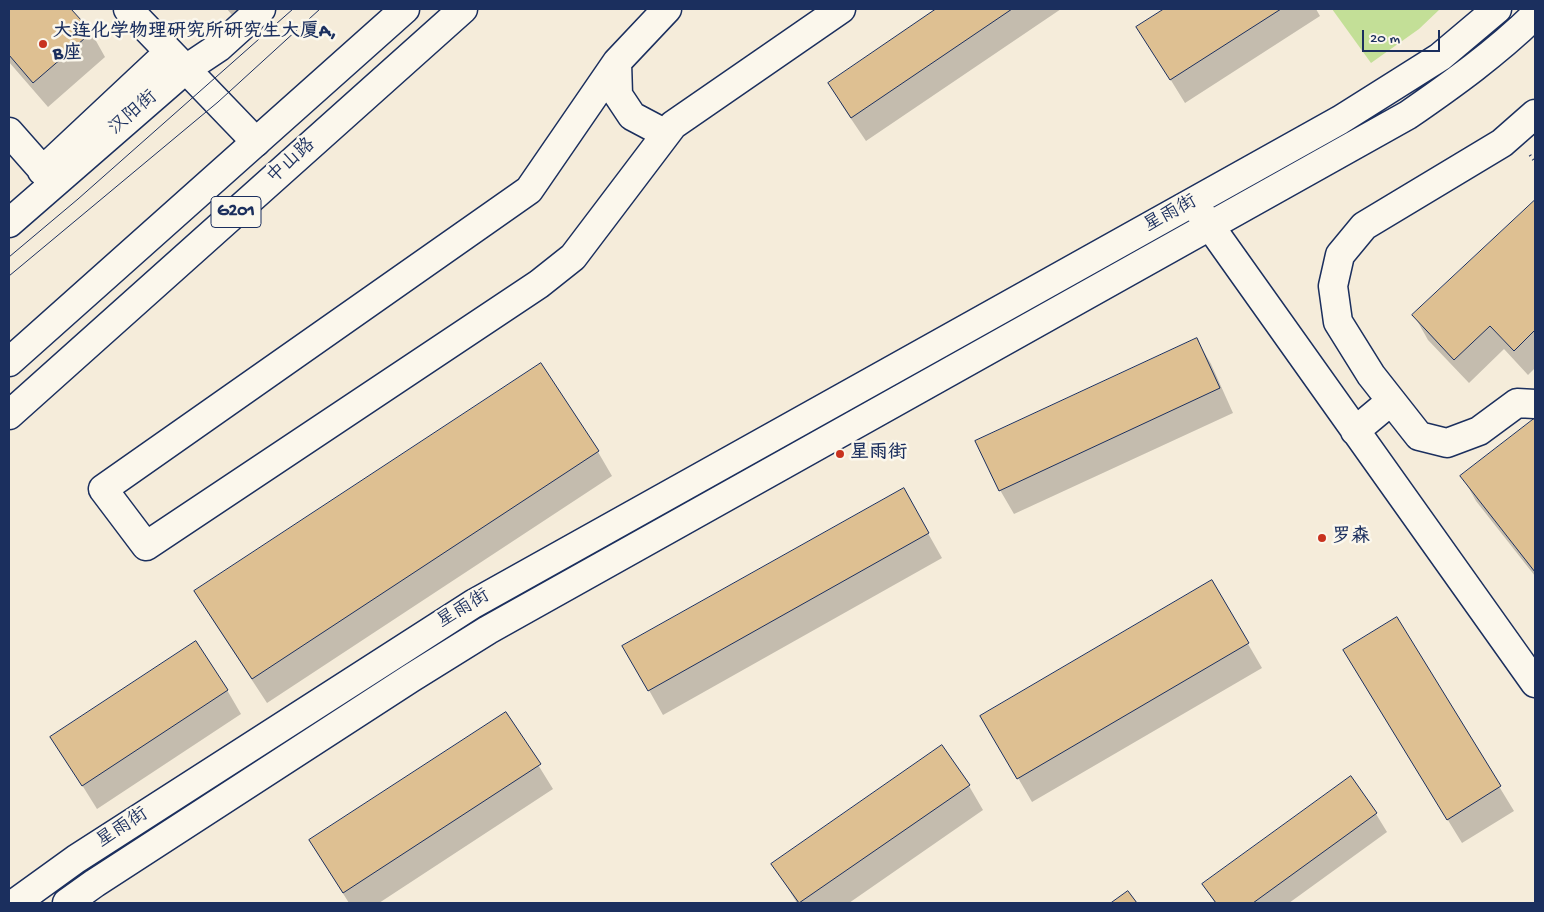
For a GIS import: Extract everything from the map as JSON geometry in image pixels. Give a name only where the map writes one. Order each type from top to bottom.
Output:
[{"type":"main road","points":[[128,9],[256,142]]},
{"type":"main road","name":"汉阳街","points":[[9,223],[48,178],[177,60],[219,47],[261,9]]},
{"type":"main road","name":"中山路","points":[[9,362],[405,9]]},
{"type":"main road","name":"中山路","points":[[9,415],[463,9]]},
{"type":"main road","points":[[667,9],[617,62],[528,190],[103,489],[146,546],[539,284],[573,257],[673,125],[841,9]]},
{"type":"main road","name":"星雨街","points":[[15,903],[76,859],[473,604],[1340,120],[1440,57],[1497,9]]},
{"type":"main road","name":"星雨街","points":[[67,903],[395,688],[488,630],[1408,115],[1458,81],[1505,44],[1535,15]]},
{"type":"main road","points":[[617,62],[618,95],[632,116],[666,134]]},
{"type":"main road","points":[[1535,114],[1502,143],[1364,226],[1340,255],[1333,286],[1338,322],[1371,375],[1419,436],[1447,443],[1479,431],[1518,403],[1535,404]]},
{"type":"main road","points":[[9,132],[48,178]]},
{"type":"main road","points":[[1193,202],[1535,684]]},
{"type":"main road","points":[[1351,425],[1388,396]]},
{"type":"green space","points":[[1332,9],[1440,9],[1419,29],[1371,63]]},
{"type":"building","name":"大连化学物理研究所研究生大厦A, B座","points":[[9,9],[71,9],[92,32],[33,83],[9,55]]},
{"type":"building","points":[[936,9],[1012,9],[851,118],[828,83]]},
{"type":"building","points":[[1164,9],[1281,9],[1170,80],[1136,27]]},
{"type":"building","points":[[1535,200],[1535,330],[1514,351],[1490,326],[1454,360],[1412,315]]},
{"type":"building","points":[[1197,338],[1220,388],[999,491],[975,441]]},
{"type":"building","points":[[541,363],[599,451],[252,679],[194,591]]},
{"type":"building","points":[[1535,418],[1535,572],[1460,476]]},
{"type":"building","points":[[904,488],[929,533],[648,691],[622,646]]},
{"type":"building","points":[[1212,580],[1249,643],[1017,779],[980,716]]},
{"type":"building","points":[[1397,617],[1501,786],[1447,820],[1343,650]]},
{"type":"building","points":[[196,641],[228,690],[82,786],[50,737]]},
{"type":"building","points":[[506,712],[541,764],[343,893],[309,840]]},
{"type":"building","points":[[942,745],[970,785],[799,903],[771,864]]},
{"type":"building","points":[[1351,776],[1377,813],[1253,903],[1216,903],[1202,884]]},
{"type":"building","points":[[1128,891],[1137,903],[1111,903]]},
{"type":"tram line","points":[[9,257],[78,199],[293,9]]},
{"type":"tram line","points":[[9,276],[218,102],[320,9]]},
{"type":"place","name":"大连化学物理研究所研究生大厦A, B座","points":[[43,44]]},
{"type":"place","name":"星雨街","points":[[840,454]]},
{"type":"place","name":"罗森","points":[[1322,538]]}]
